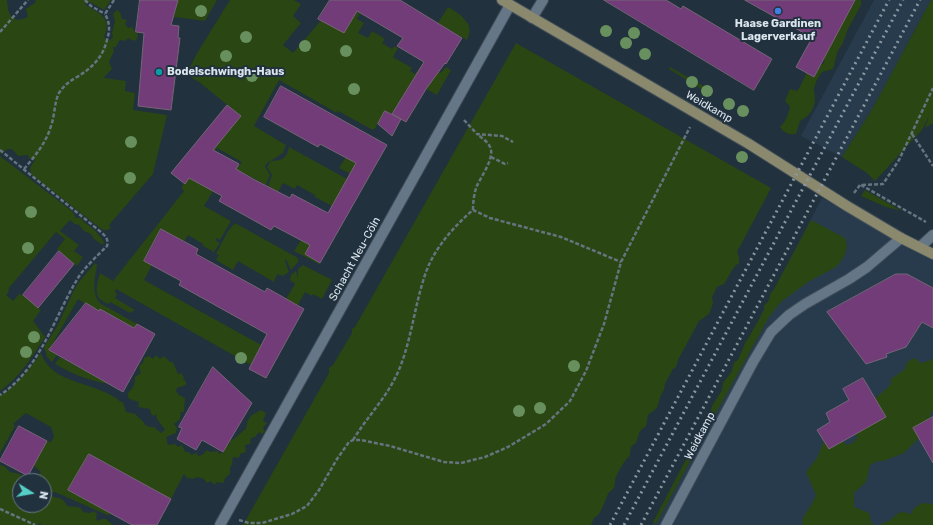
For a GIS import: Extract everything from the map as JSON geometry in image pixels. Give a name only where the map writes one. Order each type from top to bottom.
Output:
[{"type":"street","points":[[532,18],[543,0]]},
{"type":"street","name":"Weidkamp","points":[[506,2],[754,147],[847,206],[901,238],[933,254]]},
{"type":"street","name":"Schacht Neu-Cöln","points":[[220,525],[452,109],[506,2]]},
{"type":"street","points":[[920,247],[933,235]]},
{"type":"street","name":"Weidkamp","points":[[666,525],[753,362],[771,332],[789,315],[805,304],[850,279],[901,238]]},
{"type":"path","points":[[0,32],[28,0]]},
{"type":"path","points":[[24,169],[48,136],[54,117],[56,102],[62,88],[90,68],[101,56],[110,31],[109,24],[104,14],[91,6],[85,0]]},
{"type":"path","points":[[104,14],[114,0]]},
{"type":"path","points":[[860,185],[883,184],[899,160],[933,88]]},
{"type":"path","points":[[226,515],[249,523],[262,522],[292,514],[302,509],[310,502],[346,446],[353,440],[388,391],[397,374],[405,350],[424,277],[432,260],[455,227],[473,210],[474,196],[477,187],[491,157],[491,149],[488,144],[452,109]]},
{"type":"path","points":[[353,440],[361,440],[390,446],[444,462],[461,463],[485,457],[508,447],[546,424],[570,401],[586,371],[604,324],[621,262],[697,114]]},
{"type":"path","points":[[477,134],[502,136],[513,142]]},
{"type":"path","points":[[912,134],[933,166]]},
{"type":"path","points":[[0,150],[107,237],[108,242],[79,276],[52,330],[36,356],[17,381],[0,395]]},
{"type":"path","points":[[491,157],[505,164],[508,163]]},
{"type":"path","points":[[854,194],[860,185]]},
{"type":"path","points":[[860,185],[927,223]]},
{"type":"path","points":[[473,210],[490,218],[561,237],[621,262]]},
{"type":"path","points":[[0,509],[35,525]]},
{"type":"shaded area","points":[[874,0],[931,0],[874,106],[842,157],[801,136]]},
{"type":"shaded area","points":[[822,198],[933,256],[933,525],[652,525]]},
{"type":"green space","points":[[0,0],[7,0],[8,10],[12,18],[18,20],[28,16],[26,9],[36,2],[35,0],[111,0],[104,10],[90,2],[85,3],[104,17],[107,25],[104,37],[109,41],[113,37],[112,33],[115,21],[113,14],[117,10],[120,12],[122,19],[127,20],[125,24],[128,28],[132,27],[138,34],[137,39],[134,41],[128,38],[125,41],[121,40],[116,47],[113,47],[114,51],[109,62],[112,69],[104,78],[126,81],[125,91],[135,93],[133,110],[167,115],[153,174],[109,225],[111,228],[109,229],[103,230],[100,228],[31,174],[30,168],[35,161],[29,158],[28,155],[18,156],[12,149],[8,149],[0,154]]},
{"type":"green space","points":[[178,0],[217,0],[205,21],[174,17]]},
{"type":"green space","points":[[230,0],[294,0],[301,4],[293,16],[301,23],[283,45],[293,53],[323,18],[323,10],[330,1],[360,13],[357,19],[364,23],[358,33],[368,38],[372,31],[385,39],[382,43],[392,49],[395,46],[398,48],[393,57],[412,68],[410,71],[415,74],[424,62],[441,73],[446,67],[451,70],[437,95],[426,89],[428,86],[414,78],[392,114],[385,111],[373,130],[338,111],[337,113],[279,80],[254,126],[286,145],[283,153],[266,164],[265,167],[270,175],[266,185],[236,169],[242,162],[217,148],[206,165],[213,169],[203,186],[213,191],[204,206],[231,221],[220,240],[217,238],[215,240],[220,243],[214,252],[188,235],[184,241],[161,229],[144,260],[152,265],[144,280],[261,345],[251,365],[116,289],[115,292],[117,294],[115,298],[135,310],[130,313],[110,302],[109,304],[104,302],[98,297],[97,294],[100,273],[113,281],[184,191],[182,186],[241,116],[187,73],[196,55]]},
{"type":"green space","points":[[849,0],[861,0],[861,5],[848,29],[842,45],[838,50],[833,69],[822,72],[818,78],[814,89],[814,106],[808,115],[800,121],[796,134],[787,133],[780,127],[788,115],[790,107],[785,101],[790,89],[797,91],[806,74],[824,63],[825,49]]},
{"type":"green space","points":[[931,0],[933,0],[933,123],[925,128],[929,116],[922,130],[875,181],[867,173],[842,157],[874,106]]},
{"type":"green space","points":[[448,7],[462,16],[468,24],[470,29],[467,40],[438,23]]},
{"type":"green space","points":[[516,43],[771,188],[737,252],[739,263],[734,267],[724,284],[717,287],[712,297],[713,303],[709,314],[699,321],[678,360],[676,367],[673,369],[665,384],[657,408],[648,415],[646,426],[640,431],[636,443],[631,447],[630,456],[619,471],[615,480],[614,488],[608,494],[601,511],[594,518],[591,525],[243,525],[329,373],[329,368],[333,365],[352,333],[352,329],[355,327]]},
{"type":"green space","points":[[670,67],[712,91],[711,95],[669,69]]},
{"type":"green space","points":[[289,147],[347,179],[332,206],[297,185],[295,189],[283,183],[278,192],[268,186],[272,175],[267,167],[271,161],[283,158],[287,154]]},
{"type":"green space","points":[[0,156],[73,212],[76,218],[81,218],[104,242],[103,245],[94,239],[91,234],[84,231],[79,225],[70,220],[60,231],[79,245],[74,251],[83,257],[77,266],[57,249],[65,239],[56,232],[9,288],[6,295],[13,301],[19,294],[23,295],[41,310],[33,321],[45,337],[19,373],[0,391]]},
{"type":"green space","points":[[346,157],[356,162],[355,165],[371,174],[366,182],[339,168]]},
{"type":"green space","points":[[865,190],[902,211],[886,207],[861,196]]},
{"type":"green space","points":[[811,220],[845,238],[847,246],[843,257],[836,267],[808,282],[781,302],[769,317],[656,524],[653,522],[710,414],[712,406],[722,390],[723,383],[732,371],[734,362],[738,360],[746,341],[764,310],[764,306],[769,300],[771,292],[773,291]]},
{"type":"green space","points":[[235,223],[298,258],[298,262],[291,270],[286,259],[285,261],[289,272],[283,276],[277,274],[274,282],[238,261],[233,270],[216,260],[219,255],[216,254],[228,231]]},
{"type":"green space","points":[[301,240],[310,245],[305,254],[320,263],[319,264],[294,251]]},
{"type":"green space","points":[[95,263],[97,265],[95,294],[97,299],[100,303],[137,324],[134,328],[100,310],[98,312],[78,299],[49,350],[57,355],[52,362],[47,357],[44,347],[58,325],[74,290]]},
{"type":"green space","points":[[303,265],[332,280],[322,299],[305,292],[298,305],[286,299],[295,284],[290,280],[291,275],[296,271],[298,278],[298,269]]},
{"type":"green space","points":[[41,353],[47,364],[55,372],[76,382],[111,395],[123,402],[126,412],[136,414],[145,425],[154,427],[161,433],[165,430],[157,419],[156,414],[154,416],[151,414],[150,409],[138,407],[139,402],[129,399],[128,393],[134,385],[135,377],[141,373],[139,368],[143,363],[144,358],[149,356],[153,359],[157,356],[160,359],[164,356],[170,362],[173,362],[178,374],[181,373],[184,377],[183,380],[186,381],[186,385],[177,388],[176,391],[179,395],[185,398],[184,412],[181,412],[180,419],[174,424],[177,428],[176,433],[166,437],[168,445],[175,444],[178,447],[182,445],[185,452],[189,452],[191,455],[197,453],[198,456],[202,455],[207,450],[210,452],[218,451],[219,454],[224,452],[230,441],[246,429],[250,416],[261,410],[266,413],[263,421],[267,423],[263,428],[265,432],[262,434],[259,432],[255,437],[251,438],[250,444],[245,445],[246,452],[240,454],[239,458],[233,457],[232,465],[230,467],[230,474],[225,478],[224,483],[217,482],[214,485],[211,481],[207,483],[204,479],[198,477],[193,479],[187,478],[184,474],[171,499],[89,454],[69,490],[112,514],[107,515],[55,492],[52,493],[52,473],[40,473],[41,472],[34,466],[47,441],[51,442],[54,436],[51,427],[26,413],[13,424],[15,426],[0,453],[0,396],[17,382]]},
{"type":"green space","points":[[60,357],[109,384],[88,379],[61,368],[55,364]]},
{"type":"green space","points":[[915,358],[920,363],[929,361],[933,358],[933,410],[931,412],[927,430],[904,453],[870,465],[866,482],[854,493],[854,507],[869,513],[871,522],[874,525],[803,525],[802,520],[816,495],[806,472],[817,458],[823,443],[831,439],[838,438],[847,445],[853,443],[857,438],[855,427],[873,400],[891,384],[891,379],[905,369],[908,362]]},
{"type":"green space","points":[[0,465],[4,466],[10,472],[15,473],[12,473],[12,513],[52,513],[52,496],[63,500],[67,506],[79,507],[83,512],[90,513],[94,511],[97,514],[96,519],[98,521],[106,519],[113,525],[42,525],[39,523],[39,525],[0,525]]},
{"type":"green space","points":[[922,503],[933,504],[933,525],[879,525],[888,521],[900,512],[912,514],[913,509]]},
{"type":"building","name":"Bodelschwingh-Haus","points":[[140,0],[178,0],[171,25],[179,26],[178,38],[180,38],[171,110],[138,106],[144,33],[136,32]]},
{"type":"building","points":[[330,0],[400,0],[462,38],[446,64],[445,63],[426,89],[406,122],[392,114],[424,62],[397,46],[403,38],[357,11],[344,33],[318,19]]},
{"type":"building","points":[[604,0],[666,0],[681,9],[683,6],[772,59],[754,90]]},
{"type":"building","points":[[745,0],[855,0],[814,77],[796,67],[812,38]]},
{"type":"building","points":[[281,86],[387,145],[320,263],[305,254],[310,245],[274,226],[271,230],[219,201],[222,196],[189,178],[185,184],[171,173],[227,105],[241,116],[213,150],[239,164],[236,169],[253,179],[290,198],[292,194],[328,213],[356,163],[320,144],[318,147],[264,117]]},
{"type":"building","points":[[385,111],[401,119],[392,136],[378,124]]},
{"type":"building","points":[[161,229],[198,249],[196,254],[265,292],[267,288],[304,309],[266,378],[249,369],[267,334],[179,285],[181,281],[144,261]]},
{"type":"building","points":[[59,251],[74,264],[38,308],[23,295]]},
{"type":"building","points":[[896,274],[907,274],[933,288],[933,328],[922,322],[906,347],[886,354],[887,357],[866,364],[827,312]]},
{"type":"building","points":[[86,303],[134,328],[137,324],[155,334],[123,392],[49,350]]},
{"type":"building","points":[[213,367],[252,403],[223,452],[202,440],[196,450],[177,439],[182,428],[179,427]]},
{"type":"building","points":[[863,378],[886,417],[829,449],[817,430],[830,422],[826,413],[849,400],[843,389]]},
{"type":"building","points":[[933,417],[933,463],[913,428]]},
{"type":"building","points":[[19,426],[47,441],[30,473],[22,473],[0,461]]},
{"type":"building","points":[[89,454],[171,499],[157,525],[132,525],[68,490]]},
{"type":"railway","points":[[610,525],[889,0]]},
{"type":"railway","points":[[624,525],[903,0]]},
{"type":"railway","points":[[641,525],[920,0]]},
{"type":"place","name":"Haase Gardinen Lagerverkauf","points":[[778,11]]},
{"type":"place","name":"Bodelschwingh-Haus","points":[[159,72]]}]
